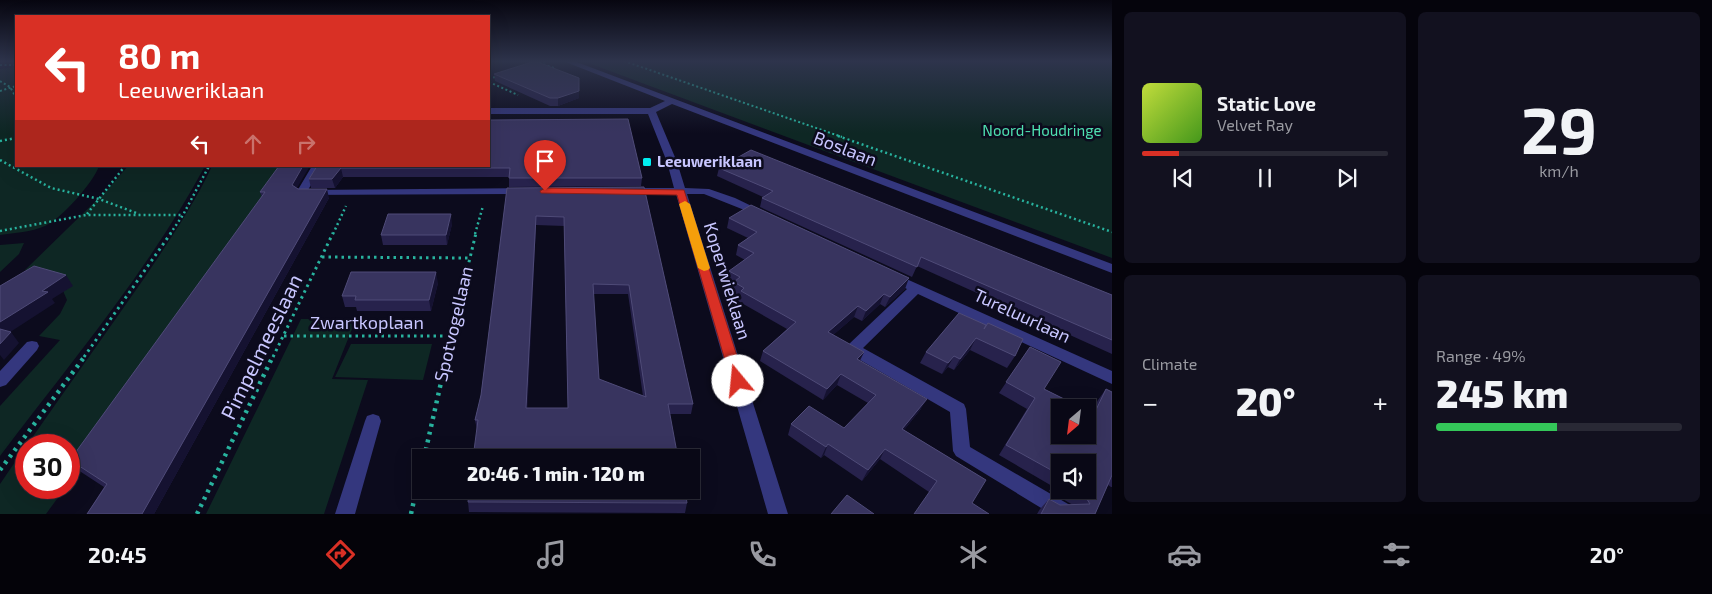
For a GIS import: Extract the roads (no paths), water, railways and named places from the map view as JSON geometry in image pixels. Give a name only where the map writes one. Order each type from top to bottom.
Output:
[{"type":"street","name":"Boslaan","points":[[628,85],[1112,270]]},
{"type":"street","points":[[490,111],[651,111],[672,102]]},
{"type":"street","name":"Koperwieklaan","points":[[651,111],[672,162],[778,514]]},
{"type":"street","points":[[316,167],[301,193],[535,191]]},
{"type":"street","points":[[613,191],[705,191],[731,200],[775,221]]},
{"type":"street","name":"Tureluurlaan","points":[[880,271],[1112,378]]},
{"type":"street","points":[[916,288],[853,349],[958,410],[962,451],[1068,514]]},
{"type":"street","points":[[0,381],[32,346]]},
{"type":"street","points":[[345,514],[373,421]]},
{"type":"place","name":"Leeuweriklaan","points":[[647,162]]},
{"type":"park label","name":"Noord-Houdringe","points":[[1042,131]]}]
